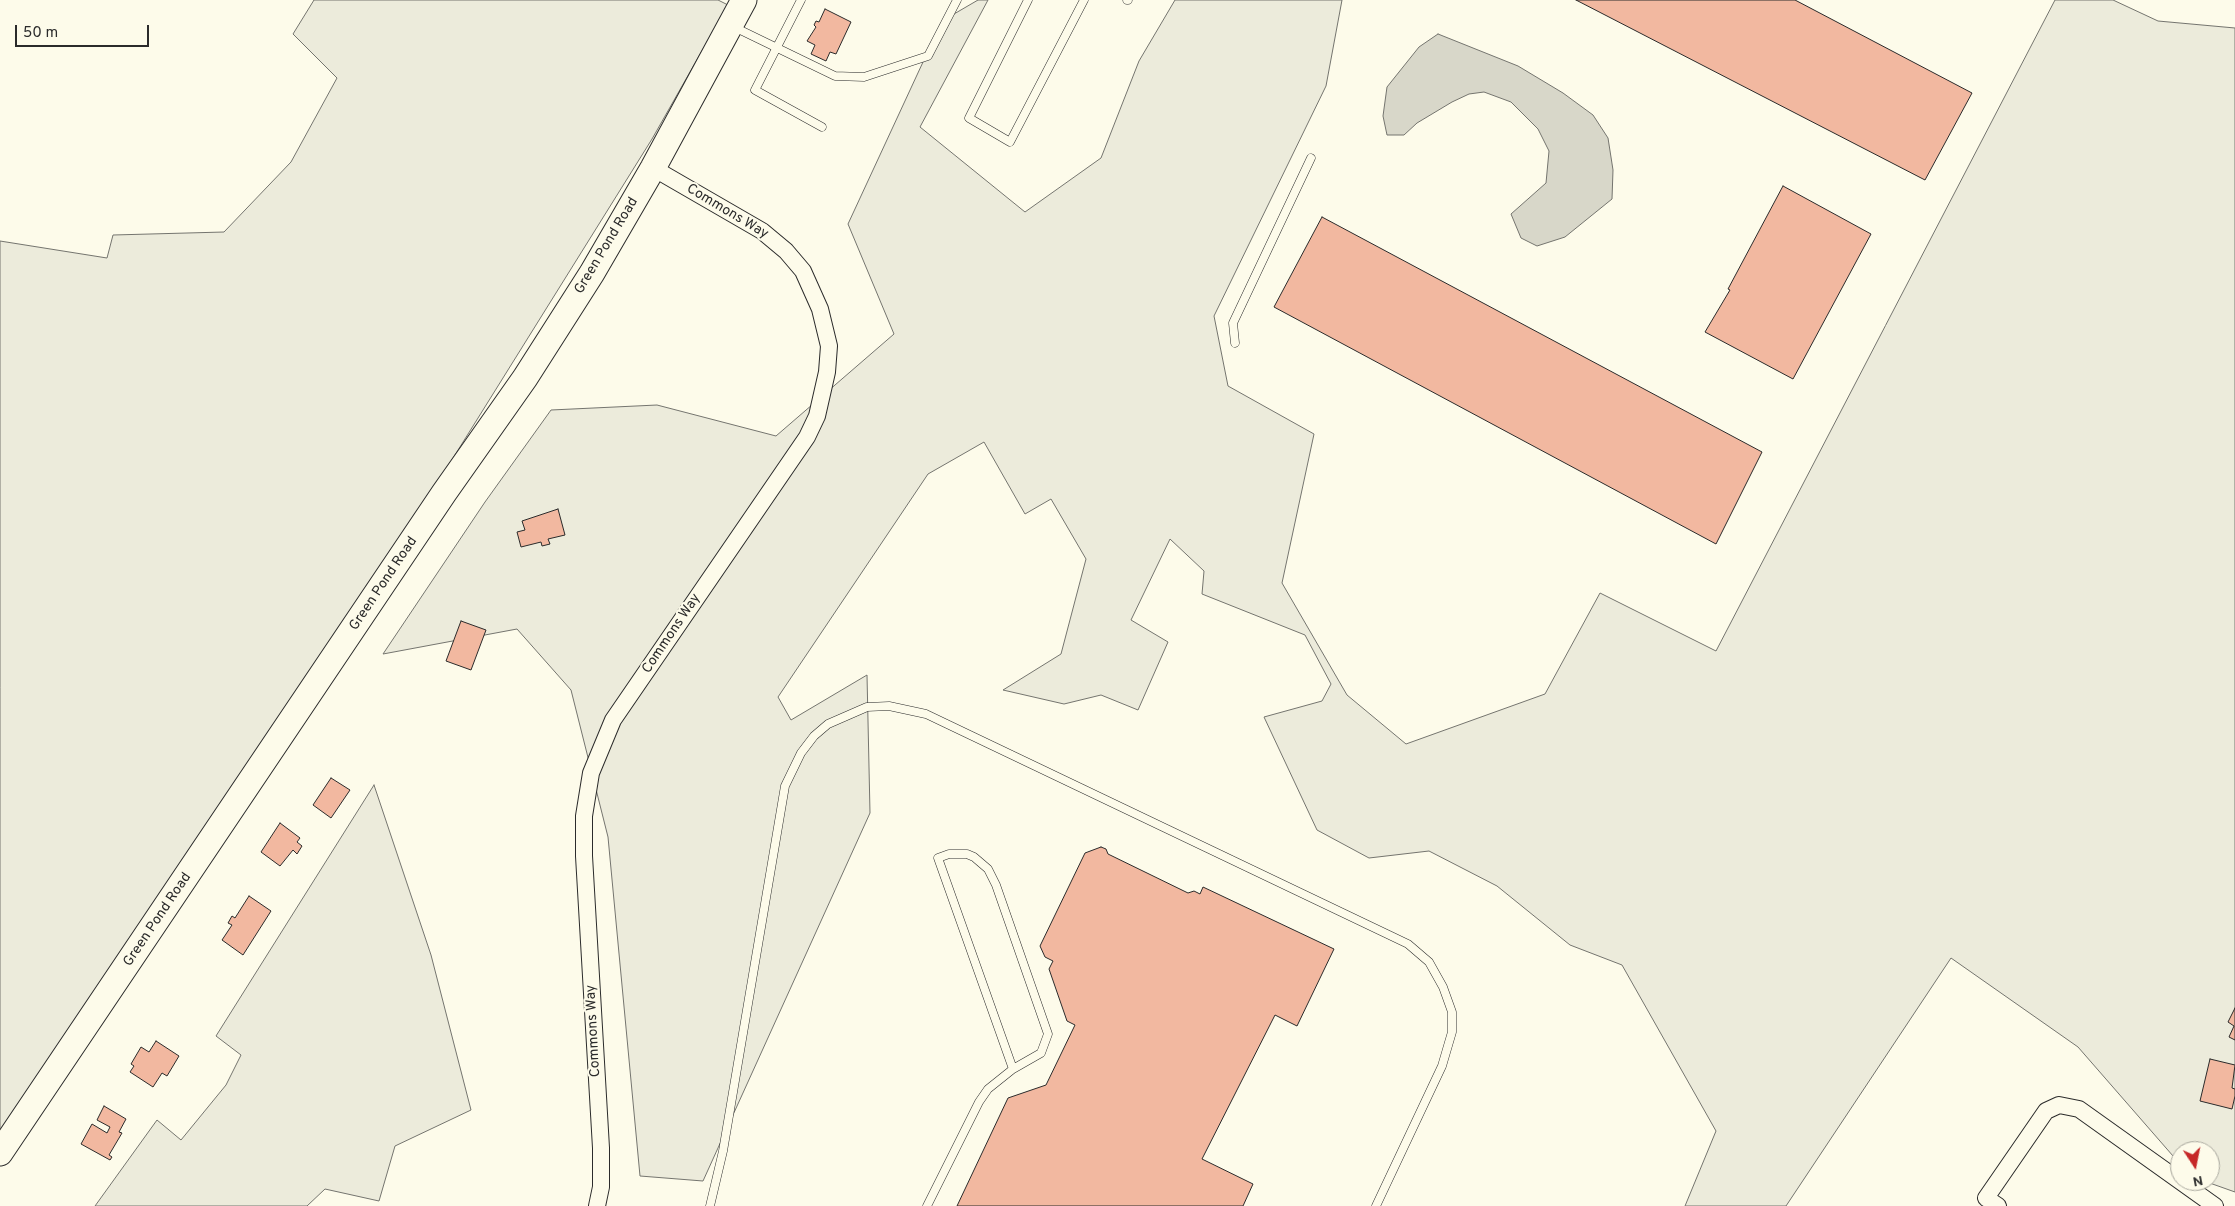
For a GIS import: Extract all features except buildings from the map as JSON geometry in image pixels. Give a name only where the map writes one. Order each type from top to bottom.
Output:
[{"type":"main road","name":"Green Pond Road","points":[[0,1153],[444,494],[525,378],[592,273],[653,168],[744,0]]},
{"type":"street","name":"Commons Way","points":[[598,1206],[601,1187],[601,1148],[584,856],[584,816],[591,772],[613,720],[807,437],[817,416],[828,372],[829,346],[820,309],[803,271],[786,251],[762,231],[653,168]]},
{"type":"street","points":[[1998,1206],[1986,1198],[2046,1111],[2059,1104],[2079,1109],[2215,1206]]},
{"type":"lane","points":[[801,0],[755,90],[822,127]]},
{"type":"lane","points":[[730,25],[835,76],[864,77],[928,56],[957,0]]},
{"type":"lane","points":[[1028,0],[969,118],[1010,142],[1084,0]]},
{"type":"lane","points":[[1235,343],[1233,323],[1311,158]]},
{"type":"lane","points":[[710,1206],[723,1151],[785,786],[801,753],[814,736],[828,724],[867,708],[888,706],[926,714],[1408,944],[1429,962],[1443,987],[1452,1012],[1452,1032],[1442,1066],[1376,1206]]},
{"type":"lane","points":[[927,1206],[979,1102],[988,1088],[1013,1069],[1041,1053],[1048,1034],[1000,894],[988,870],[974,857],[958,853],[938,858],[1013,1069]]},
{"type":"shaded area","points":[[314,0],[718,0],[728,5],[652,139],[425,503],[0,1134],[0,241],[107,258],[113,235],[224,232],[291,162],[337,78],[293,34]]},
{"type":"shaded area","points":[[978,0],[988,0],[920,127],[1025,212],[1101,158],[1139,61],[1175,0],[1342,0],[1326,86],[1214,316],[1228,386],[1314,434],[1282,583],[1347,695],[1406,744],[1545,694],[1600,593],[1716,651],[2055,0],[2113,0],[2158,21],[2235,28],[2235,1192],[2220,1187],[2220,1141],[2170,1141],[2170,1153],[2078,1047],[1951,958],[1786,1206],[1685,1206],[1716,1131],[1622,965],[1570,945],[1497,886],[1429,851],[1369,858],[1317,830],[1264,717],[1322,701],[1331,684],[1305,635],[1202,594],[1204,571],[1170,539],[1131,620],[1168,642],[1138,710],[1101,695],[1064,704],[1003,690],[1061,654],[1086,559],[1051,499],[1025,514],[984,442],[928,474],[778,697],[791,720],[867,675],[870,813],[703,1181],[640,1176],[608,837],[571,690],[517,629],[383,654],[485,502],[551,410],[657,405],[776,436],[894,334],[848,224],[942,21]]},
{"type":"shaded area","points":[[1438,34],[1518,66],[1563,93],[1593,115],[1608,138],[1613,170],[1612,199],[1565,237],[1537,246],[1521,238],[1511,214],[1546,183],[1549,151],[1538,129],[1511,102],[1484,92],[1469,94],[1452,102],[1417,123],[1404,135],[1387,135],[1383,116],[1387,87],[1419,47]]},
{"type":"shaded area","points":[[374,785],[431,955],[471,1110],[395,1146],[379,1201],[325,1189],[307,1206],[95,1206],[157,1120],[181,1140],[226,1085],[241,1055],[216,1036]]}]
